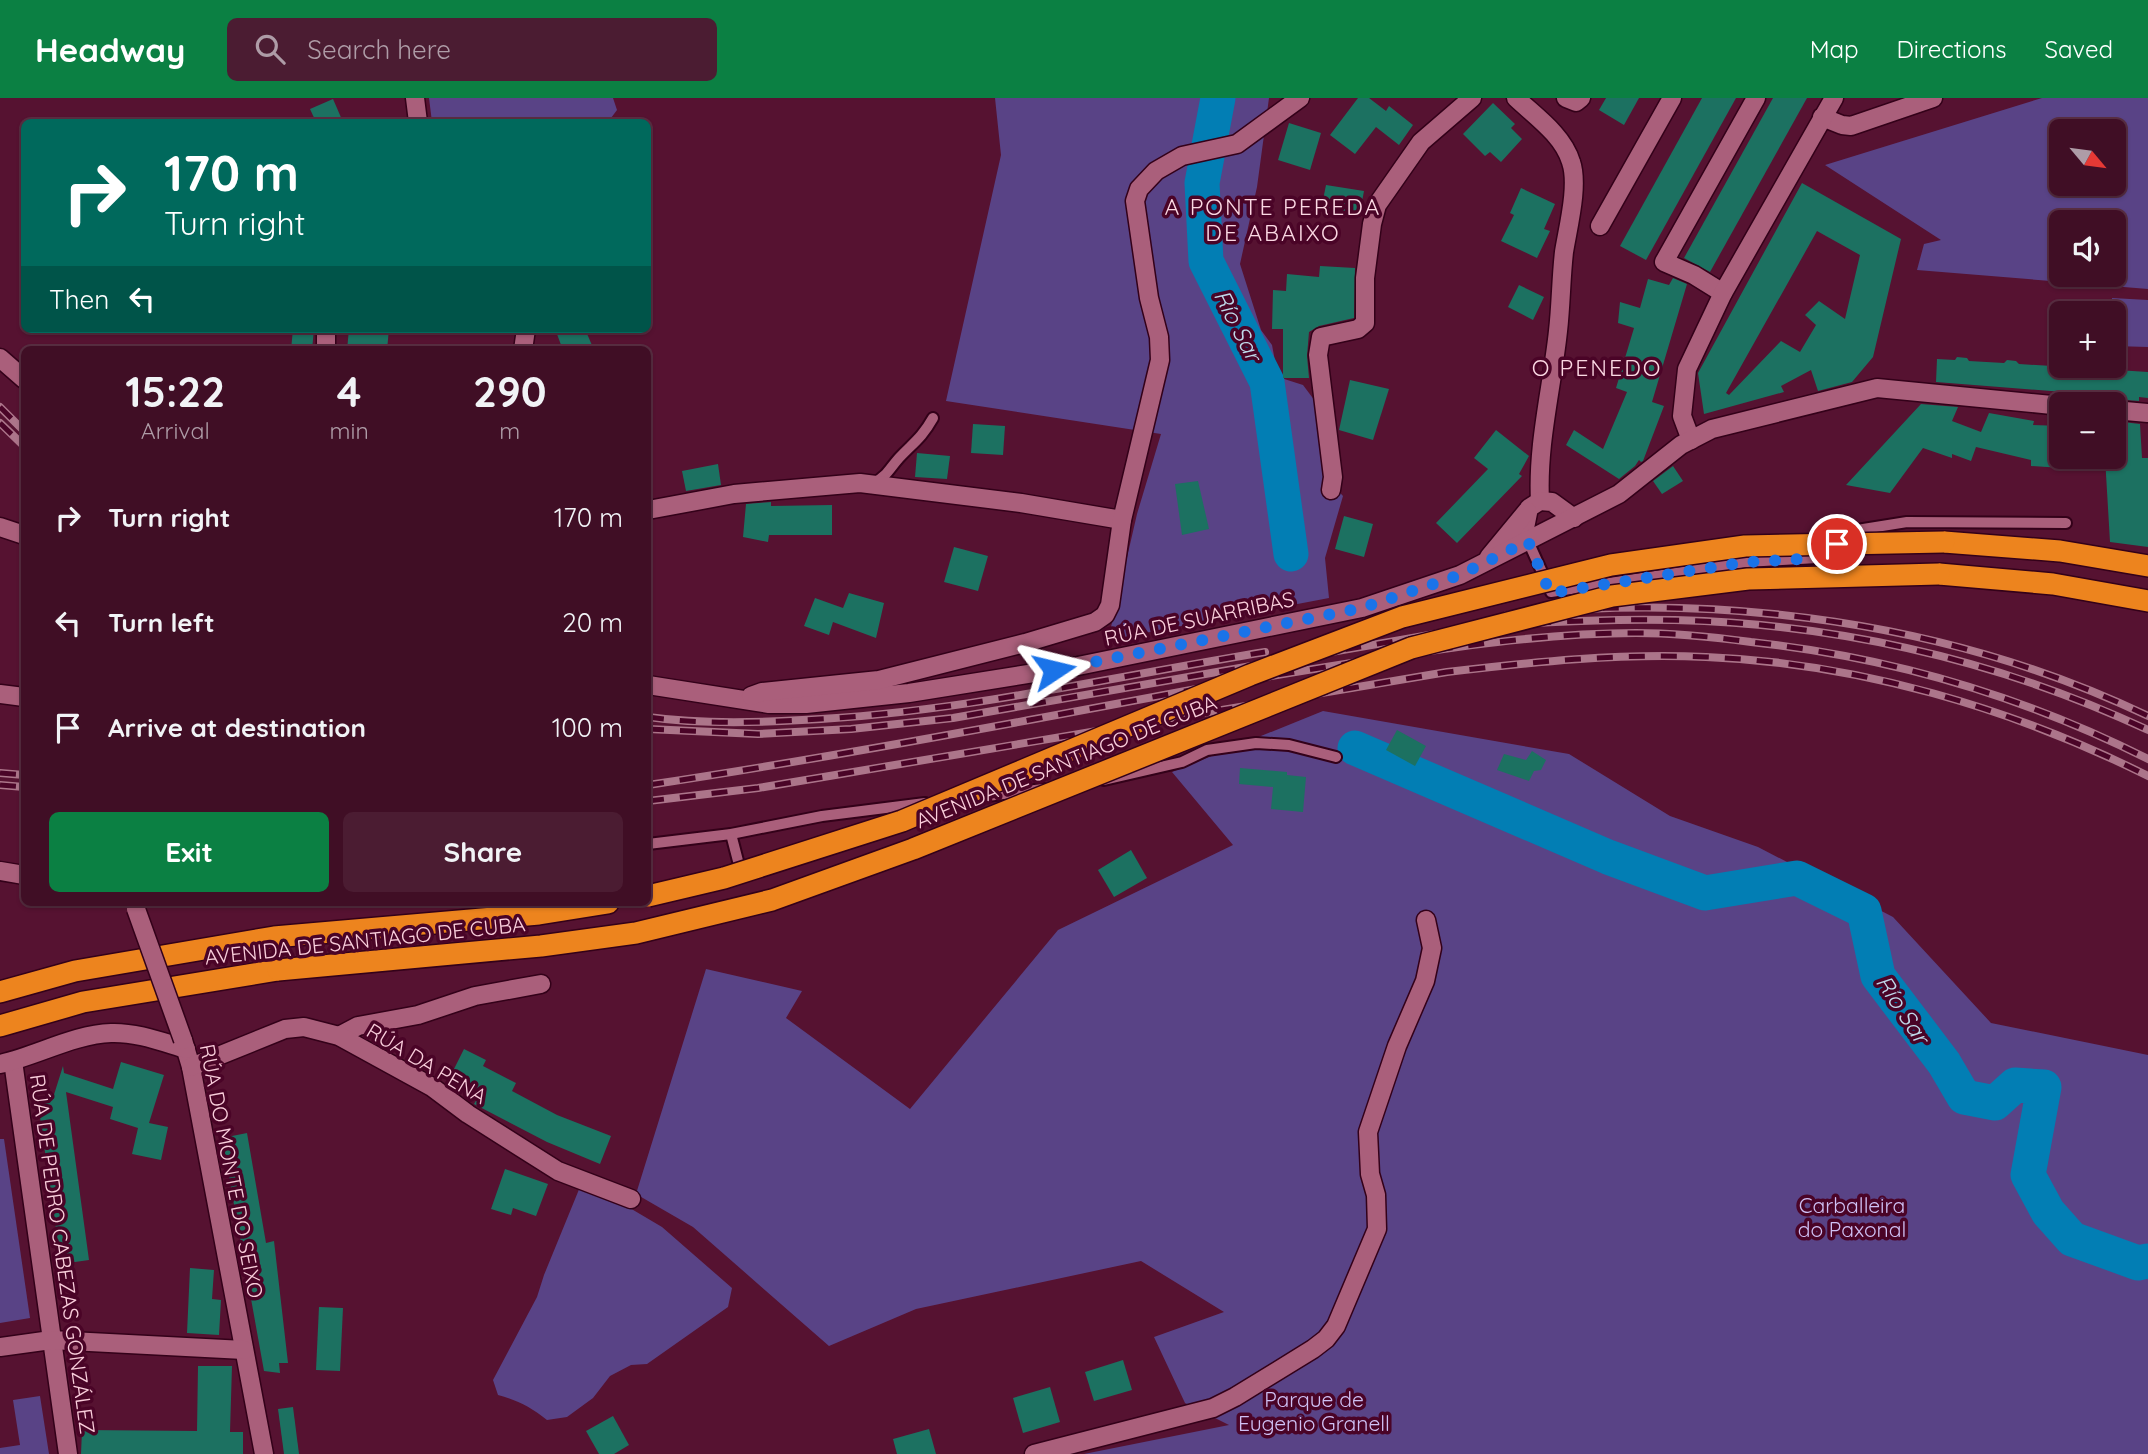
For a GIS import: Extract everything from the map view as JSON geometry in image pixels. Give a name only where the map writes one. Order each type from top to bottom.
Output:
[{"type":"highway","name":"AVENIDA DE SANTIAGO DE CUBA","points":[[651,895],[724,878],[902,821],[1250,675],[1402,617],[1611,565],[1745,546],[1944,542],[2060,551],[2148,566]]},
{"type":"highway","name":"AVENIDA DE SANTIAGO DE CUBA","points":[[0,1026],[83,1002],[278,970],[528,947],[623,934],[772,900],[913,849],[1411,648],[1612,596],[1748,579],[1939,574],[2053,584],[2148,601]]},
{"type":"highway","name":"AVENIDA DE SANTIAGO DE CUBA","points":[[0,992],[75,971],[274,937],[539,914],[589,906]]},
{"type":"street","points":[[415,98],[418,119]]},
{"type":"street","name":"RÚA DE SUARRIBAS","points":[[741,700],[762,692],[879,680],[1025,643],[1095,622],[1105,615],[1110,605],[1122,520],[1160,360],[1159,338],[1149,298],[1135,201],[1139,189],[1156,171],[1182,156],[1237,144],[1300,98]]},
{"type":"street","points":[[1331,490],[1333,477],[1318,343],[1321,337],[1358,329],[1365,323],[1365,278],[1377,205],[1421,142],[1472,98]]},
{"type":"street","points":[[1516,98],[1567,150],[1572,164],[1573,186],[1558,331],[1534,504],[1525,528],[1528,541]]},
{"type":"street","points":[[1600,226],[1672,98]]},
{"type":"street","points":[[1723,293],[1694,275],[1664,262],[1756,98]]},
{"type":"street","points":[[1691,439],[1682,416],[1687,369],[1723,293],[1834,98]]},
{"type":"street","points":[[1822,117],[1852,126],[1933,98]]},
{"type":"street","points":[[0,358],[21,376]]},
{"type":"street","name":"RÚA DE SUARRIBAS","points":[[651,685],[769,704],[819,702],[909,693],[1078,666],[1362,608],[1460,575],[1619,494],[1681,444],[1712,429],[1877,388],[2049,405]]},
{"type":"street","points":[[2126,411],[2148,413]]},
{"type":"street","points":[[651,509],[734,494],[860,482],[1021,503],[1122,520]]},
{"type":"street","points":[[1483,563],[1534,504],[1552,502],[1574,518]]},
{"type":"street","points":[[0,527],[21,534]]},
{"type":"street","points":[[0,694],[21,697]]},
{"type":"street","points":[[0,872],[21,874]]},
{"type":"street","name":"RÚA DO MONTE DO SEIXO","points":[[135,906],[191,1067],[264,1454]]},
{"type":"street","points":[[1034,1454],[1213,1408],[1313,1349],[1332,1333],[1377,1229],[1376,1195],[1370,1174],[1368,1132],[1397,1046],[1425,981],[1432,948],[1426,920]]},
{"type":"street","points":[[339,1036],[358,1026],[418,1015],[475,996],[541,984]]},
{"type":"street","name":"RÚA DA PENA","points":[[191,1067],[285,1029],[304,1027],[339,1036],[432,1087],[468,1114],[558,1171],[631,1199]]},
{"type":"street","points":[[7,1063],[86,1038],[112,1033],[185,1044]]},
{"type":"street","name":"RÚA DE PEDRO CABEZAS GONZÁLEZ","points":[[7,1063],[68,1454]]},
{"type":"street","points":[[0,1347],[51,1340],[244,1350]]},
{"type":"lane","points":[[872,484],[887,476],[900,458],[923,436],[933,418]]},
{"type":"lane","points":[[1528,541],[1550,593],[1747,562],[1817,558],[1857,530],[1907,522],[2066,523]]},
{"type":"lane","points":[[651,844],[731,834],[822,816],[1120,777],[1182,762],[1207,750],[1256,743],[1289,745],[1336,757]]},
{"type":"lane","points":[[731,834],[738,861]]},
{"type":"green space","points":[[429,98],[613,98],[617,110],[610,119],[432,119]]},
{"type":"green space","points":[[995,98],[1269,98],[1257,187],[1240,264],[1261,330],[1272,345],[1278,377],[1303,385],[1315,401],[1325,477],[1343,496],[1325,558],[1329,598],[1108,640],[1137,514],[1161,434],[946,401],[1001,155]]},
{"type":"green space","points":[[2042,98],[2148,98],[2148,289],[2124,287],[2126,287],[2126,210],[2049,210],[2049,281],[1917,270],[1924,244],[1941,240],[1825,165]]},
{"type":"green space","points":[[2112,298],[2148,300],[2148,347],[2126,346],[2126,301],[2112,301]]},
{"type":"green space","points":[[1323,711],[1569,754],[1670,816],[1758,847],[1893,917],[1991,1023],[2148,1055],[2148,1454],[1084,1454],[1229,1425],[1185,1403],[1154,1337],[1224,1312],[1141,1261],[916,1309],[829,1346],[693,1227],[636,1194],[706,969],[802,991],[786,1018],[910,1109],[1058,930],[1233,845],[1172,772]]},
{"type":"green space","points":[[0,1139],[4,1139],[30,1318],[0,1323]]},
{"type":"green space","points":[[580,1187],[618,1201],[662,1227],[732,1288],[728,1307],[647,1364],[631,1365],[610,1376],[593,1398],[567,1417],[547,1420],[524,1404],[498,1395],[493,1380],[537,1297]]},
{"type":"green space","points":[[40,1396],[49,1454],[0,1454],[0,1448],[20,1445],[13,1400]]},
{"type":"building","points":[[1358,98],[1369,98],[1386,111],[1389,106],[1413,125],[1399,145],[1376,127],[1355,154],[1330,135]]},
{"type":"building","points":[[1606,98],[1639,98],[1624,125],[1599,110]]},
{"type":"building","points":[[1702,98],[1736,98],[1646,260],[1620,246]]},
{"type":"building","points":[[1773,98],[1807,98],[1710,272],[1684,258]]},
{"type":"building","points":[[333,99],[342,119],[315,119],[310,109]]},
{"type":"building","points":[[1493,103],[1515,124],[1511,128],[1522,139],[1501,162],[1490,152],[1485,156],[1463,134]]},
{"type":"building","points":[[1289,123],[1321,133],[1310,170],[1278,160]]},
{"type":"building","points":[[1802,183],[1901,239],[1873,357],[1852,382],[1818,391],[1811,370],[1781,386],[1784,392],[1704,414],[1698,373]],"holes":[[[1817,231],[1860,255],[1845,319],[1819,301],[1805,315],[1816,325],[1800,352],[1781,341],[1729,395],[1726,393]]]},
{"type":"building","points":[[1326,185],[1364,191],[1359,218],[1321,210]]},
{"type":"building","points":[[1521,188],[1555,204],[1544,229],[1550,231],[1537,258],[1501,241],[1514,215],[1510,213]]},
{"type":"building","points":[[1320,266],[1355,268],[1354,318],[1319,326],[1309,332],[1309,378],[1283,378],[1283,329],[1272,329],[1273,290],[1286,291],[1287,274],[1319,277]]},
{"type":"building","points":[[1673,278],[1687,284],[1652,402],[1664,406],[1643,461],[1639,460],[1619,479],[1566,445],[1574,430],[1603,449],[1627,392],[1616,388],[1634,328],[1618,323],[1620,302],[1640,308],[1648,279],[1669,285]]},
{"type":"building","points":[[1519,285],[1544,297],[1533,320],[1508,307]]},
{"type":"building","points":[[293,333],[314,333],[312,346],[291,346]]},
{"type":"building","points":[[349,333],[389,333],[387,346],[347,346]]},
{"type":"building","points":[[557,333],[587,333],[592,346],[561,346]]},
{"type":"building","points":[[1957,357],[1967,358],[1969,361],[2004,363],[2007,360],[2019,364],[2049,366],[2049,378],[2126,378],[2126,371],[2148,372],[2148,398],[2139,397],[2139,401],[2126,400],[2126,392],[2063,392],[1936,382],[1937,359],[1955,360]]},
{"type":"building","points":[[1350,380],[1389,389],[1373,440],[1339,430]]},
{"type":"building","points":[[1921,404],[1958,407],[1952,421],[1981,432],[1989,413],[2034,421],[2033,425],[2049,426],[2049,467],[2031,466],[2031,460],[1976,447],[1971,461],[1923,448],[1890,493],[1846,485]]},
{"type":"building","points":[[2126,422],[2140,424],[2142,458],[2148,458],[2148,547],[2110,542],[2106,469],[2126,469]]},
{"type":"building","points":[[973,424],[1005,426],[1003,455],[971,453]]},
{"type":"building","points":[[1496,430],[1529,456],[1519,474],[1522,476],[1457,543],[1436,523],[1488,469],[1474,458]]},
{"type":"building","points":[[917,453],[950,456],[947,479],[915,477]]},
{"type":"building","points":[[718,464],[721,485],[686,491],[682,471]]},
{"type":"building","points":[[1673,466],[1683,481],[1662,494],[1653,481]]},
{"type":"building","points":[[1198,481],[1209,529],[1182,535],[1175,484]]},
{"type":"building","points":[[771,502],[771,506],[832,505],[832,535],[769,535],[768,542],[743,537],[746,504]]},
{"type":"building","points":[[1344,516],[1373,524],[1364,557],[1335,549]]},
{"type":"building","points":[[954,547],[988,556],[978,591],[944,582]]},
{"type":"building","points":[[849,593],[884,603],[876,638],[833,622],[829,635],[804,626],[815,598],[843,608]]},
{"type":"building","points":[[1397,730],[1426,746],[1415,766],[1386,750]]},
{"type":"building","points":[[1532,751],[1546,760],[1541,770],[1534,771],[1529,781],[1497,770],[1504,754],[1526,760]]},
{"type":"building","points":[[1240,768],[1287,772],[1287,775],[1306,777],[1303,812],[1271,809],[1273,787],[1239,784]]},
{"type":"building","points":[[1131,850],[1147,878],[1114,897],[1098,870]]},
{"type":"building","points":[[464,1049],[486,1060],[483,1066],[516,1083],[512,1091],[557,1115],[611,1136],[600,1164],[547,1142],[474,1104],[478,1097],[470,1093],[473,1089],[450,1077]]},
{"type":"building","points":[[121,1062],[164,1075],[149,1123],[168,1127],[161,1160],[132,1154],[138,1128],[110,1119],[113,1107],[66,1092],[89,1260],[61,1264],[38,1103],[52,1101],[63,1066],[64,1073],[113,1089]]},
{"type":"building","points":[[247,1133],[266,1243],[274,1241],[288,1363],[279,1363],[280,1373],[264,1371],[222,1138]]},
{"type":"building","points":[[505,1169],[548,1184],[536,1216],[513,1208],[511,1215],[491,1209]]},
{"type":"building","points":[[190,1268],[214,1270],[212,1299],[221,1300],[219,1335],[187,1333]]},
{"type":"building","points":[[319,1307],[343,1308],[340,1371],[316,1370]]},
{"type":"building","points":[[1123,1360],[1132,1390],[1094,1401],[1085,1372]]},
{"type":"building","points":[[198,1366],[232,1366],[230,1432],[243,1432],[243,1454],[81,1454],[82,1430],[197,1431]]},
{"type":"building","points":[[1050,1387],[1060,1422],[1023,1433],[1013,1398]]},
{"type":"building","points":[[293,1407],[299,1454],[284,1454],[278,1409]]},
{"type":"building","points":[[613,1416],[629,1445],[614,1454],[599,1454],[586,1431]]},
{"type":"building","points":[[929,1429],[936,1454],[897,1454],[893,1439]]},
{"type":"waterway","name":"Río Sar","points":[[1218,98],[1202,183],[1206,261],[1267,382],[1291,554]]},
{"type":"waterway","name":"Río Sar","points":[[1355,748],[1608,857],[1705,893],[1797,878],[1864,911],[1878,976],[1944,1063],[1964,1097],[1995,1103],[2015,1085],[2044,1087],[2028,1175],[2048,1212],[2072,1239],[2138,1263],[2148,1261]]},
{"type":"railway","points":[[0,407],[21,428]]},
{"type":"railway","points":[[0,423],[21,443]]},
{"type":"railway","points":[[1507,615],[1588,609],[1671,608],[1753,612],[1835,622],[1916,637],[1995,657],[2073,684],[2148,716]]},
{"type":"railway","points":[[651,729],[758,734],[851,729],[953,718],[1475,627],[1654,620],[1761,625],[1911,649],[2008,675],[2055,691],[2148,730]]},
{"type":"railway","points":[[651,785],[836,755],[1325,667],[1541,637],[1636,633],[1722,638],[1803,649],[1905,669],[1955,682],[2053,716],[2148,759]]},
{"type":"railway","points":[[651,717],[686,721],[783,721],[918,710],[1034,693],[1265,652]]},
{"type":"railway","points":[[651,801],[758,788],[1447,672],[1641,656],[1763,661],[1877,679],[1988,710],[2043,730],[2148,776]]},
{"type":"railway","points":[[0,773],[21,775]]},
{"type":"railway","points":[[0,785],[21,787]]},
{"type":"district","name":"A PONTE PEREDA DE ABAIXO","points":[[1273,219]]},
{"type":"district","name":"O PENEDO","points":[[1597,367]]},
{"type":"route","points":[[1054,670],[1362,608],[1460,575],[1528,541],[1550,593],[1747,562],[1817,558],[1837,544]]},
{"type":"park label","name":"Carballeira do Paxonal","points":[[1852,1217]]},
{"type":"park label","name":"Parque de Eugenio Granell","points":[[1314,1411]]}]
